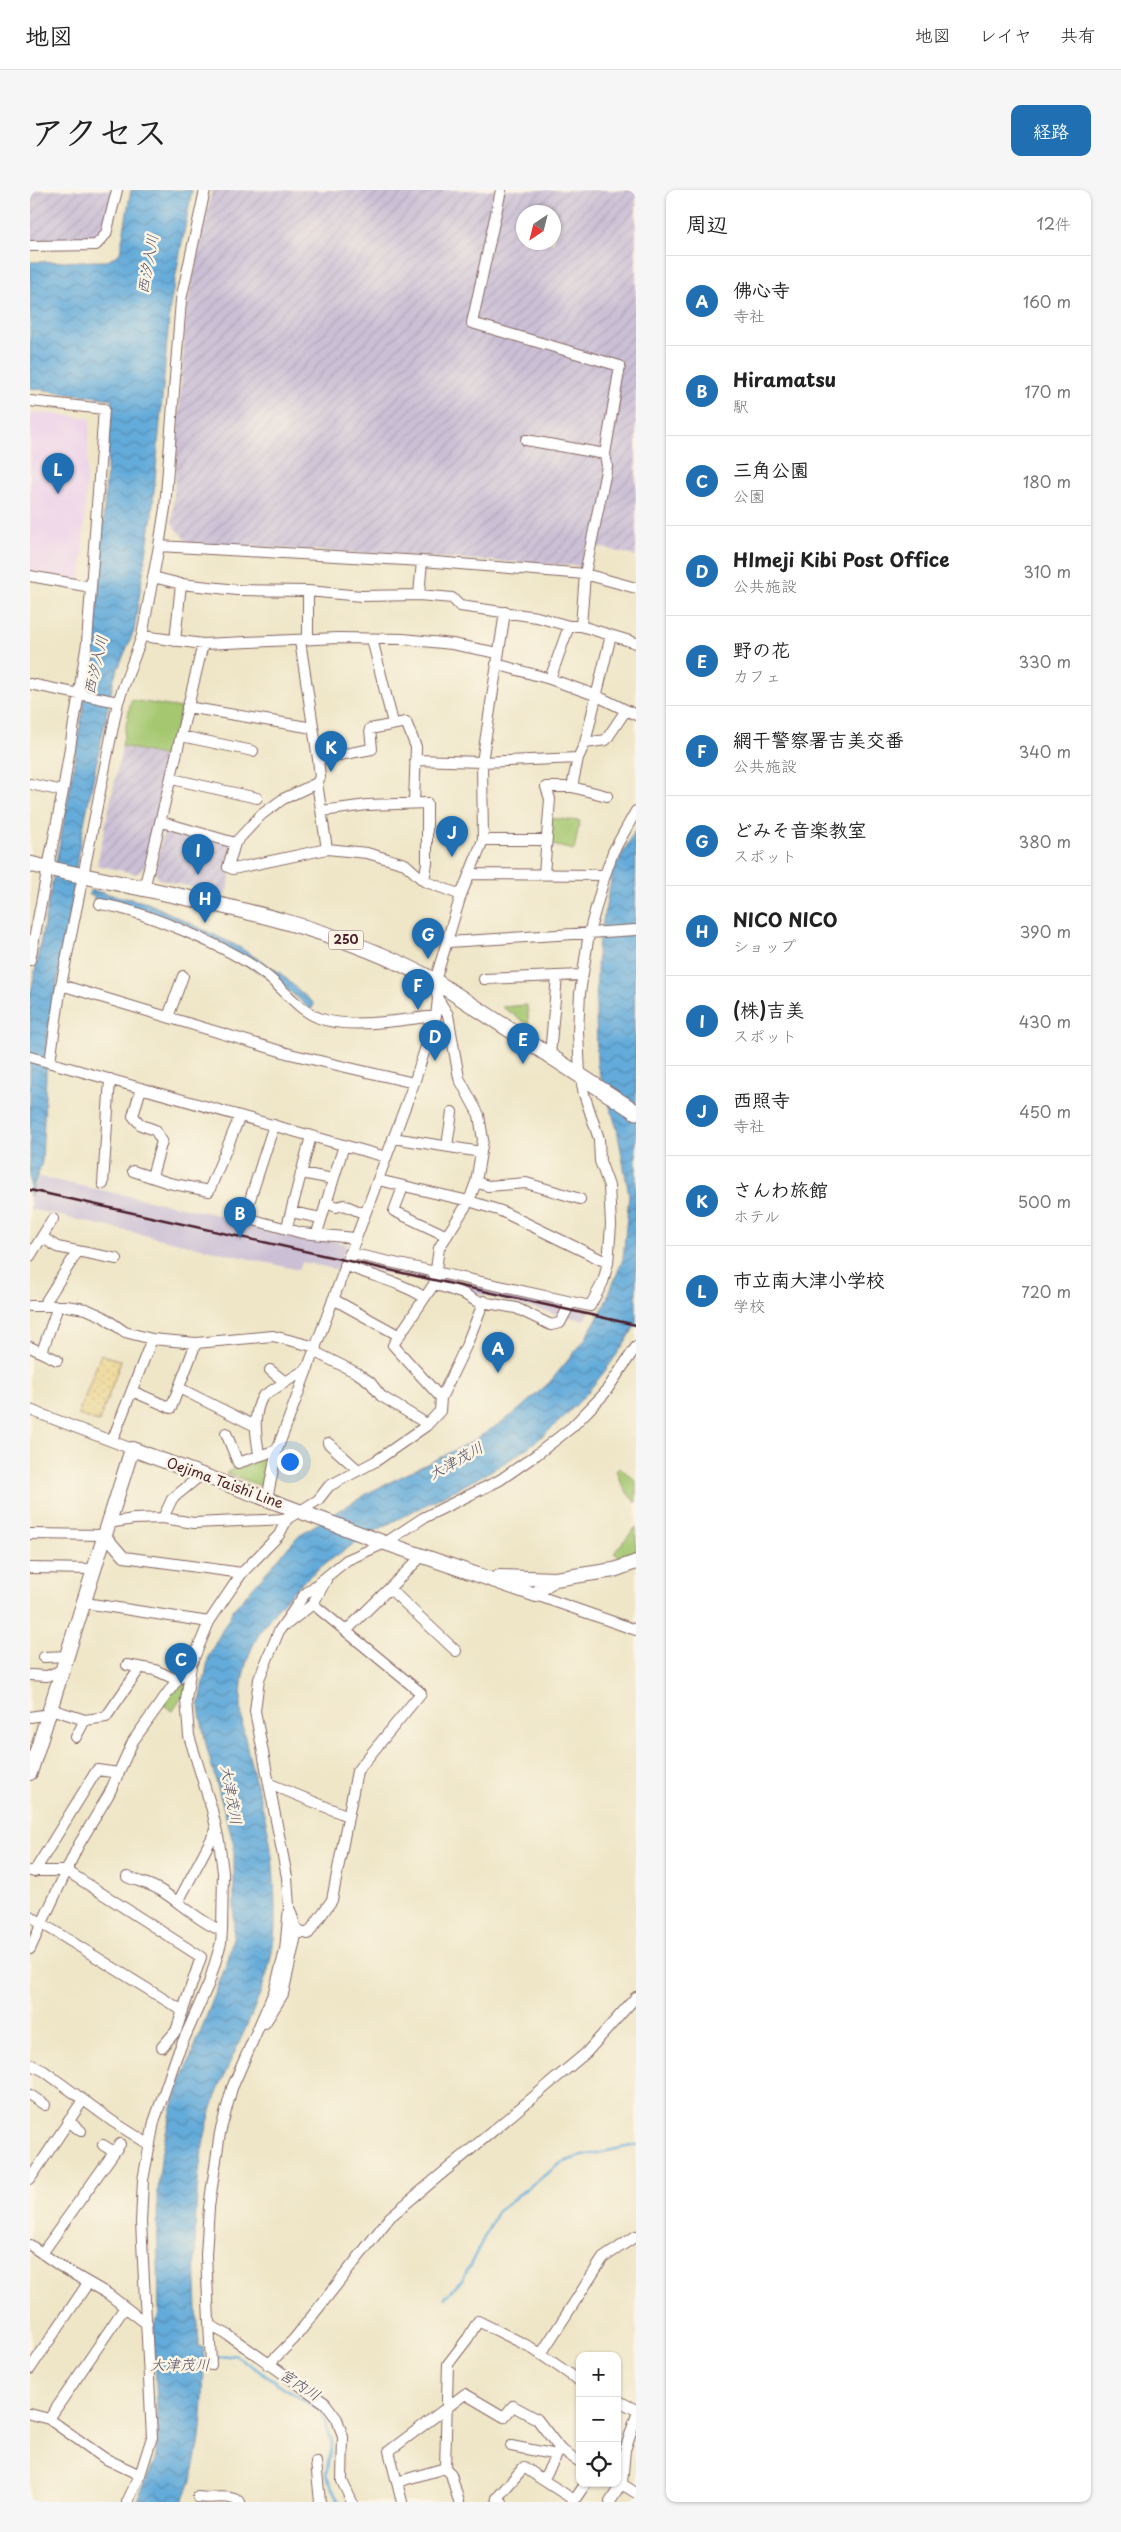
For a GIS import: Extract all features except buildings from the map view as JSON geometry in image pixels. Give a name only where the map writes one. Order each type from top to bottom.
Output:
[{"type":"highway","name":"250","points":[[30,864],[224,906],[334,936],[401,962],[435,981],[636,1112]]},
{"type":"main road","name":"Oejima Taishi Line","points":[[132,1449],[381,1542],[536,1595]]},
{"type":"main road","points":[[31,1767],[85,1604],[132,1449]]},
{"type":"main road","points":[[473,1573],[504,1578],[555,1579],[614,1570],[636,1562]]},
{"type":"main road","points":[[536,1595],[544,1586],[555,1579]]},
{"type":"street","points":[[30,246],[96,245],[106,234],[117,190]]},
{"type":"street","points":[[50,1062],[61,985],[118,702],[142,636],[159,546],[165,508],[181,300],[205,190]]},
{"type":"street","points":[[500,190],[472,323],[620,366],[605,454],[607,466],[585,574],[581,626]]},
{"type":"street","points":[[30,401],[104,409],[87,643],[63,791],[32,940],[30,960]]},
{"type":"street","points":[[526,440],[605,454]]},
{"type":"street","points":[[159,546],[422,561],[585,574],[636,588]]},
{"type":"street","points":[[419,594],[422,561]]},
{"type":"street","points":[[30,576],[91,587]]},
{"type":"street","points":[[153,577],[181,584],[237,590],[308,591],[361,596],[419,594],[452,598],[460,606],[537,617],[569,626],[581,626],[636,643]]},
{"type":"street","points":[[175,641],[181,584]]},
{"type":"street","points":[[308,591],[304,640],[320,778],[317,783],[283,799],[261,815],[235,842],[228,867],[233,869],[327,849],[367,853],[405,864],[424,881],[461,896]]},
{"type":"street","points":[[267,1499],[277,1450],[316,1350],[349,1253],[414,1083],[436,1016],[438,999],[435,981],[461,896],[483,840],[481,832],[482,762],[505,612]]},
{"type":"street","points":[[550,679],[569,626]]},
{"type":"street","points":[[572,787],[578,758],[585,743],[595,695],[611,635]]},
{"type":"street","points":[[142,636],[203,644],[372,639],[446,643],[498,653]]},
{"type":"street","points":[[372,639],[393,723]]},
{"type":"street","points":[[144,889],[162,822],[186,707],[203,644]]},
{"type":"street","points":[[496,664],[550,679],[595,695],[636,715]]},
{"type":"street","points":[[30,684],[118,702]]},
{"type":"street","points":[[186,707],[313,728]]},
{"type":"street","points":[[585,743],[606,740],[626,710]]},
{"type":"street","points":[[318,758],[372,749],[370,729],[406,722],[416,747],[414,803]]},
{"type":"street","points":[[181,736],[253,751]]},
{"type":"street","points":[[415,760],[482,762],[578,758]]},
{"type":"street","points":[[172,779],[257,798]]},
{"type":"street","points":[[317,783],[327,849]]},
{"type":"street","points":[[30,784],[63,791]]},
{"type":"street","points":[[544,874],[550,799],[546,786],[572,787],[607,796]]},
{"type":"street","points":[[322,811],[367,805],[427,802],[427,863],[424,881]]},
{"type":"street","points":[[349,1253],[590,1306],[603,1282],[608,1263],[611,1225],[609,1186],[600,1161],[599,1139],[584,1094],[580,1074],[578,1032],[582,975],[589,933],[605,875],[613,852],[636,811]]},
{"type":"street","points":[[162,822],[235,842]]},
{"type":"street","points":[[483,840],[546,840]]},
{"type":"street","points":[[470,874],[605,875]]},
{"type":"street","points":[[100,904],[119,906],[138,913],[241,959],[263,973],[301,1008],[320,1019],[357,1024],[436,1016]]},
{"type":"street","points":[[448,942],[636,930]]},
{"type":"street","points":[[484,979],[582,975]]},
{"type":"street","points":[[168,1017],[183,976]]},
{"type":"street","points":[[550,1055],[557,976]]},
{"type":"street","points":[[61,985],[290,1054],[414,1083]]},
{"type":"street","points":[[438,999],[448,1015],[459,1078],[479,1115],[483,1140],[476,1182],[469,1201],[439,1248],[434,1284],[393,1345],[441,1398]]},
{"type":"street","points":[[30,1058],[50,1062],[386,1157]]},
{"type":"street","points":[[103,1184],[110,1079]]},
{"type":"street","points":[[140,1088],[133,1116],[141,1126],[155,1130],[162,1141],[152,1176]]},
{"type":"street","points":[[447,1146],[452,1112]]},
{"type":"street","points":[[133,1171],[169,1183],[209,1190],[240,1116]]},
{"type":"street","points":[[274,1125],[245,1215],[250,1219],[302,1233],[317,1232],[355,1238]]},
{"type":"street","points":[[311,1136],[290,1218],[321,1218]]},
{"type":"street","points":[[393,1138],[481,1152]]},
{"type":"street","points":[[317,1232],[344,1145]]},
{"type":"street","points":[[301,1173],[333,1179]]},
{"type":"street","points":[[378,1180],[469,1201],[501,1212],[608,1263]]},
{"type":"street","points":[[476,1182],[488,1186],[526,1183],[580,1199]]},
{"type":"street","points":[[403,1186],[394,1211],[446,1236]]},
{"type":"street","points":[[326,1202],[336,1207],[344,1205],[365,1214]]},
{"type":"street","points":[[30,1256],[53,1220]]},
{"type":"street","points":[[42,1238],[57,1247],[117,1259]]},
{"type":"street","points":[[43,1306],[78,1251]]},
{"type":"street","points":[[345,1265],[369,1275],[402,1284],[424,1297]]},
{"type":"street","points":[[434,1284],[464,1294],[476,1301],[516,1308],[551,1325],[560,1323],[571,1302]]},
{"type":"street","points":[[333,1299],[398,1335]]},
{"type":"street","points":[[30,1534],[107,1529],[134,1519],[163,1518],[194,1523],[287,1519],[304,1513],[329,1486],[376,1460],[426,1426],[440,1411],[441,1398],[466,1346],[484,1301]]},
{"type":"street","points":[[30,1306],[86,1309],[102,1316],[125,1332],[152,1339],[196,1343],[273,1336],[316,1350],[357,1373],[370,1382],[381,1396],[422,1421],[426,1426]]},
{"type":"street","points":[[42,1352],[58,1306]]},
{"type":"street","points":[[112,1440],[152,1339]]},
{"type":"street","points":[[132,1391],[171,1408],[196,1343]]},
{"type":"street","points":[[30,1347],[57,1360]]},
{"type":"street","points":[[211,2365],[207,2245],[209,2207],[219,2143],[232,2088],[274,1992],[285,1951],[289,1907],[287,1877],[270,1784],[260,1745],[255,1711],[259,1679],[279,1631],[304,1595],[347,1560],[423,1518],[500,1480],[572,1427],[604,1394],[636,1348]]},
{"type":"street","points":[[259,1454],[255,1426],[262,1396],[308,1368]]},
{"type":"street","points":[[270,1370],[285,1382]]},
{"type":"street","points":[[180,1388],[255,1426]]},
{"type":"street","points":[[30,1410],[132,1449]]},
{"type":"street","points":[[226,1433],[238,1463],[259,1454],[277,1450]]},
{"type":"street","points":[[328,1443],[357,1469]]},
{"type":"street","points":[[163,1518],[172,1499],[201,1475]]},
{"type":"street","points":[[127,2502],[140,2475],[152,2437],[141,2222],[143,2180],[154,2122],[177,2056],[209,1983],[222,1930],[223,1872],[219,1841],[215,1832],[212,1810],[189,1736],[186,1700],[191,1664],[209,1622],[242,1573],[280,1535],[287,1519]]},
{"type":"street","points":[[107,1529],[124,1557],[242,1573]]},
{"type":"street","points":[[347,1630],[422,1556]]},
{"type":"street","points":[[30,1568],[95,1569]]},
{"type":"street","points":[[279,1631],[313,1604],[328,1574]]},
{"type":"street","points":[[390,1589],[456,1651]]},
{"type":"street","points":[[536,1595],[636,1630]]},
{"type":"street","points":[[85,1604],[209,1622]]},
{"type":"street","points":[[297,1931],[308,1934],[332,1900],[356,1771],[421,1693],[347,1630],[313,1604]]},
{"type":"street","points":[[44,1657],[66,1662]]},
{"type":"street","points":[[30,1675],[46,1676],[66,1662]]},
{"type":"street","points":[[30,1949],[78,1846],[109,1794],[132,1741],[176,1680],[191,1664]]},
{"type":"street","points":[[126,1665],[155,1670],[176,1680]]},
{"type":"street","points":[[30,1716],[50,1712],[85,1720],[106,1717],[140,1668]]},
{"type":"street","points":[[76,1737],[85,1720]]},
{"type":"street","points":[[32,1871],[97,1770],[119,1773]]},
{"type":"street","points":[[270,1784],[348,1816]]},
{"type":"street","points":[[178,1902],[215,1832]]},
{"type":"street","points":[[32,1871],[68,1871],[202,1957],[176,2031],[162,2047]]},
{"type":"street","points":[[127,1877],[158,1889],[211,1928],[222,1930]]},
{"type":"street","points":[[256,2036],[276,2008],[283,1994],[297,1931],[289,1907]]},
{"type":"street","points":[[30,1916],[42,1921],[183,2011]]},
{"type":"street","points":[[268,2365],[294,2340],[390,2217],[586,2054],[636,1996]]},
{"type":"street","points":[[30,2064],[44,2071],[150,2145]]},
{"type":"street","points":[[30,2095],[46,2105]]},
{"type":"street","points":[[30,2179],[83,2100]]},
{"type":"street","points":[[68,2121],[81,2131]]},
{"type":"street","points":[[42,2252],[117,2148],[103,2145]]},
{"type":"street","points":[[540,2354],[603,2258],[636,2236]]},
{"type":"street","points":[[30,2244],[63,2268],[125,2307],[147,2324]]},
{"type":"street","points":[[30,2369],[88,2283]]},
{"type":"street","points":[[49,2419],[125,2307]]},
{"type":"street","points":[[459,2502],[451,2474],[445,2468],[445,2407],[448,2364],[468,2338],[478,2321],[540,2354],[576,2378]]},
{"type":"street","points":[[210,2326],[228,2335],[268,2365],[325,2403],[337,2419],[343,2437],[342,2481],[352,2502]]},
{"type":"street","points":[[402,2502],[389,2451],[445,2407],[465,2394],[504,2417],[513,2406],[537,2419],[559,2452]]},
{"type":"street","points":[[621,2402],[636,2410]]},
{"type":"street","points":[[30,2414],[49,2419],[104,2458],[140,2475]]},
{"type":"street","points":[[621,2476],[625,2450],[634,2432],[636,2416]]},
{"type":"street","points":[[511,2446],[559,2452],[576,2460]]},
{"type":"street","points":[[543,2480],[559,2452]]},
{"type":"street","points":[[316,2462],[320,2502]]},
{"type":"street","points":[[502,2502],[497,2498],[524,2467],[573,2501],[583,2487]]},
{"type":"street","points":[[397,2482],[445,2468]]},
{"type":"street","points":[[621,2483],[636,2493]]},
{"type":"street","points":[[610,2502],[618,2487]]},
{"type":"street","points":[[198,2497],[221,2496],[240,2502]]},
{"type":"shaded area","points":[[30,190],[114,190],[104,231],[95,241],[30,242]]},
{"type":"shaded area","points":[[212,190],[636,190],[636,556],[587,544],[581,566],[188,543],[172,523],[186,311]]},
{"type":"shaded area","points":[[30,412],[90,418],[81,580],[30,570]]},
{"type":"shaded area","points":[[122,747],[170,758],[144,867],[137,874],[97,865]]},
{"type":"shaded area","points":[[165,826],[230,842],[231,872],[226,895],[158,879],[155,871]]},
{"type":"shaded area","points":[[39,1177],[347,1244],[338,1270],[302,1262],[299,1270],[30,1209],[30,1199]]},
{"type":"shaded area","points":[[353,1258],[432,1274],[431,1283],[350,1265]]},
{"type":"shaded area","points":[[437,1276],[591,1309],[585,1320],[563,1316],[437,1283]]},
{"type":"green space","points":[[131,700],[181,708],[170,757],[122,746]]},
{"type":"green space","points":[[549,818],[580,821],[574,850],[548,844]]},
{"type":"green space","points":[[527,1005],[529,1025],[502,1007]]},
{"type":"green space","points":[[271,1455],[264,1487],[226,1473],[236,1468],[237,1465]]},
{"type":"green space","points":[[619,1467],[636,1481],[636,1503],[620,1480],[616,1470]]},
{"type":"green space","points":[[636,1527],[636,1553],[621,1558],[614,1553]]},
{"type":"green space","points":[[191,1665],[188,1688],[173,1711],[160,1703]]},
{"type":"sand","points":[[101,1354],[121,1361],[99,1422],[78,1415]]},
{"type":"water","name":"西汐入川","points":[[131,190],[192,190],[170,306],[152,515],[134,631],[114,678],[78,853],[71,908],[48,1032],[42,1162],[30,1197],[30,997],[67,805],[95,637],[112,399],[30,388],[30,262],[108,261],[120,253]]},
{"type":"water","name":"大津茂川","points":[[636,829],[634,1028],[636,1043],[636,1324],[624,1344],[595,1383],[580,1401],[545,1434],[506,1462],[388,1524],[331,1559],[305,1580],[282,1603],[260,1632],[247,1661],[242,1688],[242,1716],[246,1744],[271,1846],[275,1901],[273,1947],[268,1971],[260,1994],[220,2085],[212,2108],[200,2166],[195,2227],[195,2257],[199,2347],[203,2347],[204,2359],[201,2432],[195,2467],[183,2502],[136,2502],[155,2461],[158,2440],[154,2329],[159,2314],[157,2199],[162,2150],[173,2104],[228,1960],[234,1933],[234,1845],[207,1749],[199,1708],[209,1655],[233,1610],[299,1535],[370,1492],[473,1441],[514,1414],[549,1383],[584,1341],[604,1306],[623,1259],[629,1195],[617,1129],[597,1065],[596,1004],[598,946],[613,871]]},
{"type":"water","points":[[90,890],[148,903],[237,946],[279,972],[314,1004],[311,1010],[280,983],[138,909],[110,901],[98,902],[94,900],[94,896],[89,895]]},
{"type":"waterway","points":[[445,2298],[463,2279],[497,2212],[561,2163],[578,2157],[636,2145]]},
{"type":"waterway","name":"宮内川","points":[[214,2358],[235,2355],[321,2412],[332,2441],[326,2474],[339,2502]]},
{"type":"railway","points":[[30,1190],[636,1325]]},
{"type":"place","name":"市立南大津小学校","points":[[58,494]]},
{"type":"place","name":"さんわ旅館","points":[[331,772]]},
{"type":"place","name":"西照寺","points":[[452,857]]},
{"type":"place","name":"(株)吉美","points":[[198,875]]},
{"type":"place","name":"NICO NICO","points":[[205,923]]},
{"type":"place","name":"どみそ音楽教室","points":[[428,959]]},
{"type":"place","name":"網干警察署吉美交番","points":[[418,1010]]},
{"type":"place","name":"HImeji Kibi Post Office","points":[[435,1061]]},
{"type":"place","name":"野の花","points":[[523,1064]]},
{"type":"place","name":"Hiramatsu","points":[[240,1238]]},
{"type":"place","name":"佛心寺","points":[[498,1373]]},
{"type":"place","name":"三角公園","points":[[181,1684]]}]
